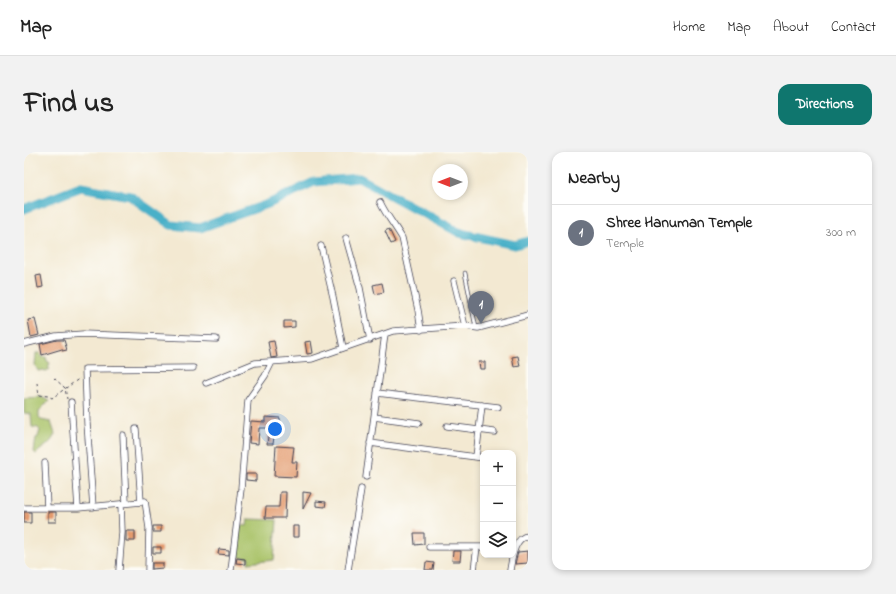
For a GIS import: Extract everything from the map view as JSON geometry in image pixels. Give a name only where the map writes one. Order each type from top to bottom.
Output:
[{"type":"street","points":[[380,202],[386,215],[402,238],[421,330]]},
{"type":"street","points":[[346,238],[360,288],[370,340]]},
{"type":"street","points":[[320,246],[333,297],[343,348]]},
{"type":"street","points":[[454,281],[464,326]]},
{"type":"street","points":[[206,383],[255,363],[312,359],[393,331],[464,326],[476,328],[528,315]]},
{"type":"street","points":[[24,344],[56,336],[83,334],[216,338]]},
{"type":"street","points":[[366,477],[385,334]]},
{"type":"street","points":[[231,570],[241,489],[248,400],[265,376],[272,362]]},
{"type":"street","points":[[93,507],[84,370],[86,368],[194,368]]},
{"type":"street","points":[[377,393],[498,407]]},
{"type":"street","points":[[71,404],[78,508]]},
{"type":"street","points":[[476,457],[482,406]]},
{"type":"street","points":[[374,417],[419,423]]},
{"type":"street","points":[[447,426],[494,432]]},
{"type":"street","points":[[136,429],[141,502]]},
{"type":"street","points":[[119,570],[124,503],[123,435]]},
{"type":"street","points":[[370,443],[480,458]]},
{"type":"street","points":[[45,463],[47,508]]},
{"type":"street","points":[[348,570],[361,489]]},
{"type":"street","points":[[24,508],[78,508],[145,501],[149,528],[148,570]]},
{"type":"street","points":[[510,570],[517,545],[524,537],[528,536]]},
{"type":"street","points":[[429,547],[480,547],[474,570]]},
{"type":"lane","points":[[465,273],[476,328]]},
{"type":"path","points":[[37,383],[39,395],[53,398],[77,379],[84,376]]},
{"type":"path","points":[[54,378],[65,388],[68,402],[71,404]]},
{"type":"green space","points":[[36,353],[40,353],[42,357],[46,357],[47,361],[50,363],[48,367],[50,369],[46,371],[38,371],[35,365]]},
{"type":"green space","points":[[41,397],[49,401],[39,411],[39,417],[41,420],[51,422],[55,434],[49,443],[36,454],[34,452],[36,438],[38,437],[40,430],[32,427],[31,414],[24,413],[24,398]]},
{"type":"green space","points":[[248,519],[277,520],[274,560],[248,563],[249,558],[236,557],[240,525],[247,526]]},
{"type":"building","points":[[389,229],[395,242],[391,244],[385,231]]},
{"type":"building","points":[[41,275],[43,287],[38,288],[36,276]]},
{"type":"building","points":[[382,283],[384,292],[375,294],[373,285]]},
{"type":"building","points":[[35,319],[39,335],[31,337],[28,320]]},
{"type":"building","points":[[284,321],[295,321],[295,327],[284,328]]},
{"type":"building","points":[[64,340],[67,350],[62,351],[62,349],[42,355],[40,344]]},
{"type":"building","points":[[274,341],[277,357],[271,358],[268,342]]},
{"type":"building","points":[[311,341],[313,353],[307,354],[305,342]]},
{"type":"building","points":[[518,356],[520,366],[514,367],[512,357]]},
{"type":"building","points":[[479,362],[485,362],[485,369],[480,369]]},
{"type":"building","points":[[265,417],[280,418],[280,429],[275,429],[273,444],[267,444],[269,428],[259,428],[258,444],[249,443],[251,421],[265,422]]},
{"type":"building","points":[[276,446],[294,447],[292,462],[297,462],[296,477],[274,476]]},
{"type":"building","points":[[246,474],[256,474],[256,481],[246,480]]},
{"type":"building","points":[[280,492],[286,492],[285,518],[265,518],[266,507],[279,507]]},
{"type":"building","points":[[303,492],[311,493],[303,509]]},
{"type":"building","points":[[316,501],[326,502],[325,507],[316,506]]},
{"type":"building","points":[[24,512],[31,512],[31,523],[24,523]]},
{"type":"building","points":[[48,512],[56,512],[56,522],[48,522]]},
{"type":"building","points":[[153,526],[161,526],[161,532],[153,532]]},
{"type":"building","points":[[293,526],[299,526],[299,537],[293,537]]},
{"type":"building","points":[[126,531],[135,531],[135,541],[126,541]]},
{"type":"building","points":[[414,533],[424,533],[424,544],[415,545]]},
{"type":"building","points":[[153,547],[161,547],[161,553],[153,553]]},
{"type":"building","points":[[219,549],[229,550],[229,555],[218,554]]},
{"type":"building","points":[[453,551],[461,551],[460,561],[452,561]]},
{"type":"building","points":[[528,551],[528,563],[515,564],[518,552]]},
{"type":"building","points":[[237,558],[245,559],[245,564],[236,563]]},
{"type":"building","points":[[426,562],[434,563],[433,570],[425,570]]},
{"type":"building","points":[[152,563],[163,563],[163,568],[152,569]]},
{"type":"waterway","points":[[24,209],[81,187],[130,196],[171,225],[200,228],[268,204],[314,182],[359,178],[460,233],[515,245],[528,241]]},
{"type":"place","name":"Shree Hanuman Temple","points":[[481,324]]}]
